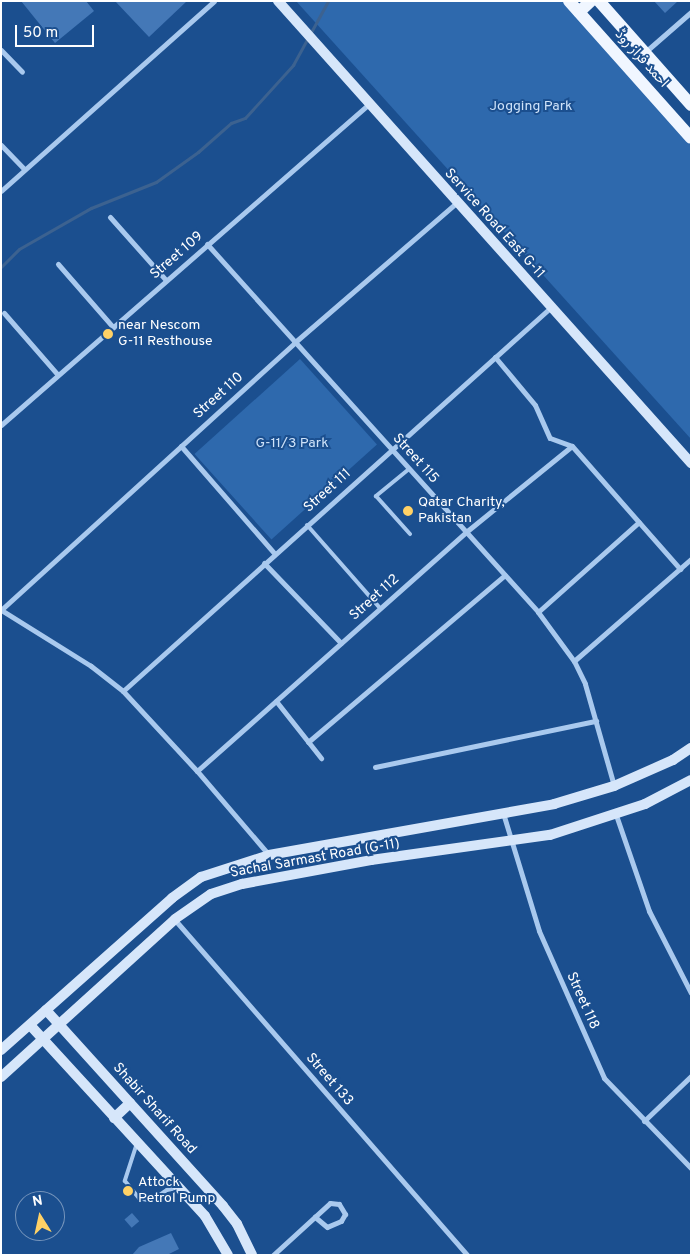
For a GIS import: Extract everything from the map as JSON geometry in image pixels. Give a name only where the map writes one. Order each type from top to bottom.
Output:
[{"type":"main road","name":"احمد فراز روڈ","points":[[568,1],[691,138]]},
{"type":"main road","points":[[579,12],[591,1]]},
{"type":"main road","name":"احمد فراز روڈ","points":[[599,1],[691,104]]},
{"type":"main road","name":"Service Road East G-11","points":[[281,4],[456,203],[691,463]]},
{"type":"main road","name":"Sachal Sarmast Road (G-11)","points":[[1,1050],[172,898],[201,877],[269,855],[554,804],[614,786],[673,760],[691,748]]},
{"type":"main road","name":"Sachal Sarmast Road (G-11)","points":[[1,1077],[58,1023],[175,920],[211,894],[242,884],[371,860],[511,842],[550,835],[645,804],[691,780]]},
{"type":"main road","name":"Shabir Sharif Road","points":[[46,1010],[237,1224],[252,1255]]},
{"type":"main road","points":[[30,1025],[205,1216],[228,1255]]},
{"type":"main road","points":[[114,1118],[130,1103]]},
{"type":"main road","points":[[178,1186],[191,1172]]},
{"type":"street","points":[[1,191],[214,1]]},
{"type":"street","points":[[644,53],[691,12]]},
{"type":"street","points":[[1,50],[22,72]]},
{"type":"street","name":"Street 109","points":[[1,425],[369,104]]},
{"type":"street","points":[[1,145],[24,169]]},
{"type":"street","name":"Street 110","points":[[1,610],[294,343],[456,203]]},
{"type":"street","points":[[110,217],[166,280]]},
{"type":"street","name":"Street 115","points":[[207,244],[294,343],[538,612],[574,661],[596,721],[614,786]]},
{"type":"street","points":[[58,264],[113,328]]},
{"type":"street","name":"Street 111","points":[[122,691],[550,308]]},
{"type":"street","points":[[4,313],[58,375]]},
{"type":"street","points":[[495,357],[535,405],[550,438],[572,446],[680,569]]},
{"type":"street","points":[[180,446],[275,554]]},
{"type":"street","name":"Street 112","points":[[197,771],[466,532],[572,446]]},
{"type":"street","points":[[538,612],[639,522]]},
{"type":"street","points":[[574,661],[691,559]]},
{"type":"street","points":[[264,563],[340,643]]},
{"type":"street","points":[[308,742],[505,575]]},
{"type":"street","points":[[1,610],[84,661],[122,691],[197,771],[269,855]]},
{"type":"street","points":[[276,701],[321,758]]},
{"type":"street","points":[[375,767],[596,721]]},
{"type":"street","name":"Street 118","points":[[503,812],[539,931],[604,1078],[691,1168]]},
{"type":"street","points":[[616,815],[649,911],[691,992]]},
{"type":"street","name":"Street 133","points":[[175,920],[467,1255]]},
{"type":"street","points":[[644,1121],[691,1076]]},
{"type":"street","points":[[273,1255],[315,1217],[334,1202],[345,1214],[341,1221],[328,1227],[315,1217]]},
{"type":"lane","points":[[409,469],[376,496],[410,534]]},
{"type":"lane","points":[[307,525],[380,608]]},
{"type":"lane","points":[[137,1142],[125,1180],[139,1198],[150,1201],[167,1190],[178,1186]]},
{"type":"green space","name":"Jogging Park","points":[[296,1],[575,1],[691,130],[691,439]]},
{"type":"green space","name":"G-11/3 Park","points":[[300,359],[377,444],[271,539],[194,454]]},
{"type":"building","points":[[21,1],[86,1],[94,11],[55,43]]},
{"type":"building","points":[[115,1],[187,1],[149,37]]},
{"type":"building","points":[[654,1],[678,1],[665,13]]},
{"type":"building","points":[[132,1213],[139,1221],[132,1228],[124,1220]]},
{"type":"building","points":[[171,1233],[179,1249],[167,1255],[132,1255],[139,1247]]},
{"type":"waterway","points":[[1,267],[19,249],[91,208],[156,182],[198,152],[231,123],[245,118],[293,65],[328,1]]},
{"type":"place","name":"near Nescom G-11 Resthouse","points":[[108,334]]},
{"type":"place","name":"Qatar Charity, Pakistan","points":[[408,511]]},
{"type":"place","name":"Attock Petrol Pump","points":[[128,1191]]}]
